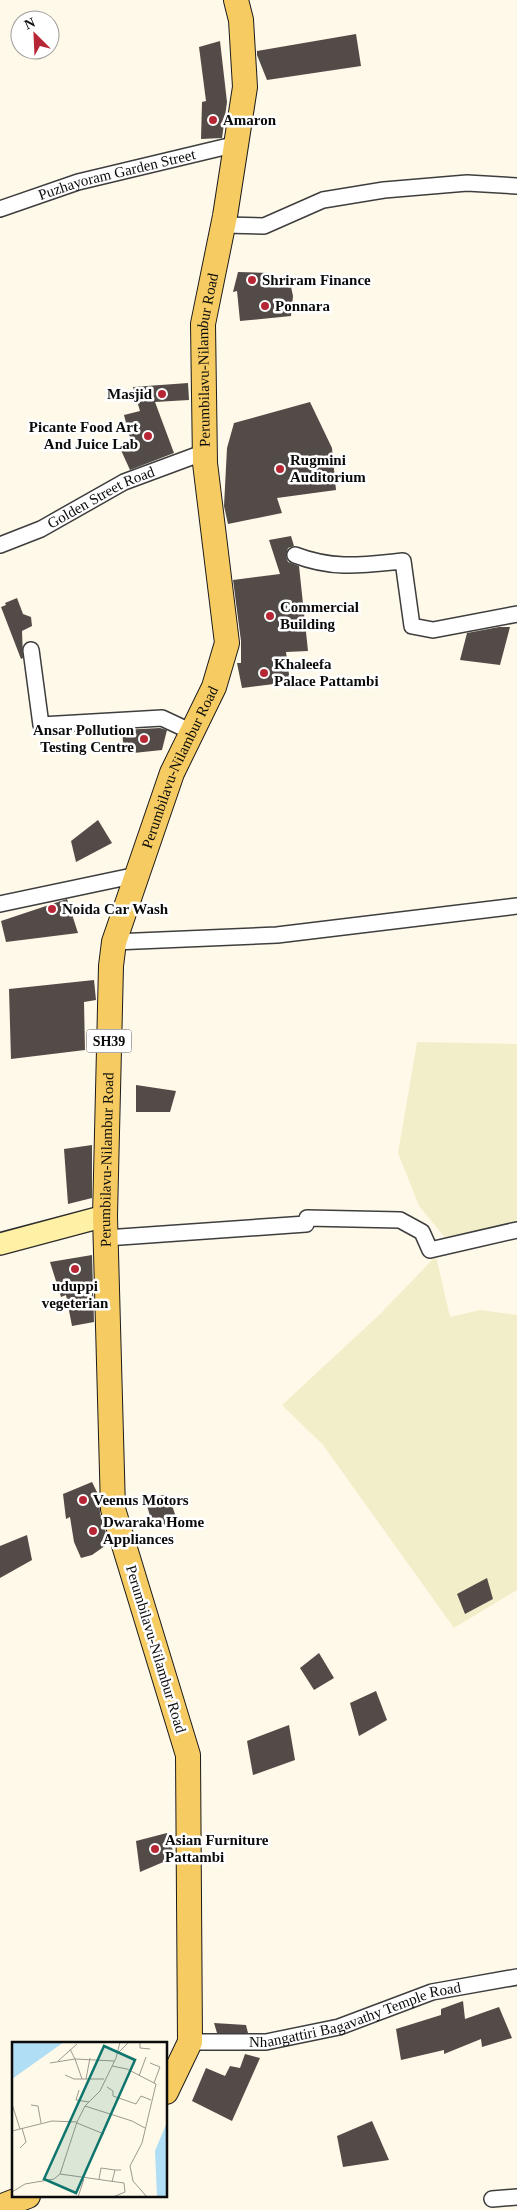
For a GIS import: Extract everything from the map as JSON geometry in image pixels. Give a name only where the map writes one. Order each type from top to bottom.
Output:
[{"type":"main road","name":"Perumbilavu-Nilambur Road","points":[[168,2088],[190,2042],[188,1755],[113,1509],[106,1227],[111,966],[114,942],[172,773],[214,687],[227,643],[205,452],[203,324],[224,225],[245,87],[242,7]]},
{"type":"main road","points":[[0,1244],[106,1227]]},
{"type":"main road","points":[[0,2207],[23,2198]]},
{"type":"street","name":"Puzhayoram Garden Street","points":[[0,209],[78,182],[237,144]]},
{"type":"street","points":[[224,225],[264,226],[323,200],[384,190],[467,183],[517,186]]},
{"type":"street","name":"Golden Street Road","points":[[0,545],[41,529],[124,482],[205,452]]},
{"type":"street","points":[[295,555],[315,562],[352,566],[403,561],[412,626],[433,630],[517,614]]},
{"type":"street","points":[[31,650],[41,725],[162,718],[192,732]]},
{"type":"street","points":[[0,904],[137,875]]},
{"type":"street","points":[[114,942],[277,935],[517,906]]},
{"type":"street","points":[[106,1227],[306,1224],[306,1218],[400,1220],[422,1232],[430,1250],[517,1230]]},
{"type":"street","name":"Nhangattiri Bagavathy Temple Road","points":[[190,2042],[266,2042],[340,2027],[432,1992],[517,1977]]},
{"type":"street","points":[[492,2199],[517,2197]]},
{"type":"shaded area","points":[[417,1042],[517,1044],[517,1222],[452,1246],[419,1206],[398,1153]]},
{"type":"shaded area","points":[[436,1256],[450,1317],[480,1310],[517,1315],[517,1590],[454,1628],[323,1445],[282,1405],[379,1315]]},
{"type":"building","points":[[356,34],[361,66],[267,80],[257,55],[257,51]]},
{"type":"building","points":[[220,41],[227,102],[222,138],[201,139],[202,102],[206,101],[199,47]]},
{"type":"building","name":"Ponnara","points":[[238,272],[269,273],[268,277],[290,282],[293,296],[291,316],[240,321],[237,291],[233,292]]},
{"type":"building","name":"Picante Food Art And Juice Lab","points":[[188,383],[189,400],[155,402],[174,453],[130,470],[120,448],[131,442],[124,415],[140,411],[133,387]]},
{"type":"building","name":"Rugmini Auditorium","points":[[310,402],[332,448],[336,490],[277,498],[282,513],[228,524],[224,506],[227,448],[234,423]]},
{"type":"building","name":"Commercial Building","points":[[291,536],[294,546],[288,548],[286,556],[288,562],[299,566],[308,651],[286,652],[290,682],[242,688],[237,663],[241,663],[241,641],[233,580],[280,574],[269,540]]},
{"type":"building","points":[[17,598],[23,614],[31,617],[32,626],[22,631],[23,658],[21,659],[1,607],[6,605],[5,603]]},
{"type":"building","points":[[499,627],[510,627],[500,665],[460,660],[467,633]]},
{"type":"building","name":"Ansar Pollution Testing Centre","points":[[160,728],[167,730],[162,750],[124,754],[122,730]]},
{"type":"building","points":[[98,820],[112,843],[76,862],[71,841]]},
{"type":"building","name":"Noida Car Wash","points":[[67,899],[78,933],[6,942],[1,921]]},
{"type":"building","points":[[94,980],[96,1000],[84,1002],[85,1050],[11,1059],[9,989]]},
{"type":"building","points":[[136,1085],[176,1091],[170,1112],[136,1112]]},
{"type":"building","points":[[92,1145],[92,1198],[68,1204],[64,1149]]},
{"type":"building","name":"uduppi vegeterian","points":[[92,1255],[94,1322],[72,1326],[66,1295],[61,1297],[50,1262]]},
{"type":"building","points":[[92,1482],[99,1496],[100,1513],[109,1543],[92,1555],[81,1558],[74,1542],[70,1517],[66,1519],[63,1494]]},
{"type":"building","points":[[168,1494],[177,1520],[154,1529],[145,1499]]},
{"type":"building","points":[[27,1535],[32,1560],[0,1578],[0,1546]]},
{"type":"building","points":[[487,1578],[493,1599],[465,1614],[457,1594]]},
{"type":"building","points":[[319,1653],[334,1678],[314,1690],[300,1668]]},
{"type":"building","points":[[376,1691],[387,1720],[359,1736],[350,1703]]},
{"type":"building","points":[[289,1725],[295,1760],[253,1775],[247,1741]]},
{"type":"building","name":"Asian Furniture Pattambi","points":[[167,1833],[175,1857],[140,1872],[136,1841]]},
{"type":"building","points":[[463,2001],[465,2019],[499,2007],[512,2038],[482,2047],[481,2039],[444,2054],[444,2050],[401,2060],[396,2029],[441,2015],[441,2009]]},
{"type":"building","points":[[214,2023],[246,2025],[248,2033],[217,2033]]},
{"type":"building","points":[[245,2054],[260,2058],[232,2121],[192,2101],[206,2068],[225,2076],[230,2066],[240,2068]]},
{"type":"building","points":[[372,2121],[389,2160],[343,2167],[337,2136]]},
{"type":"place","name":"Amaron","points":[[213,120]]},
{"type":"place","name":"Shriram Finance","points":[[252,280]]},
{"type":"place","name":"Ponnara","points":[[265,306]]},
{"type":"place","name":"Masjid","points":[[162,394]]},
{"type":"place","name":"Picante Food Art And Juice Lab","points":[[148,436]]},
{"type":"place","name":"Rugmini Auditorium","points":[[280,469]]},
{"type":"place","name":"Commercial Building","points":[[270,616]]},
{"type":"place","name":"Khaleefa Palace Pattambi","points":[[264,673]]},
{"type":"place","name":"Ansar Pollution Testing Centre","points":[[144,739]]},
{"type":"place","name":"Noida Car Wash","points":[[52,909]]},
{"type":"place","name":"uduppi vegeterian","points":[[75,1269]]},
{"type":"place","name":"Veenus Motors","points":[[83,1500]]},
{"type":"place","name":"Dwaraka Home Appliances","points":[[93,1531]]},
{"type":"place","name":"Asian Furniture Pattambi","points":[[155,1849]]}]
